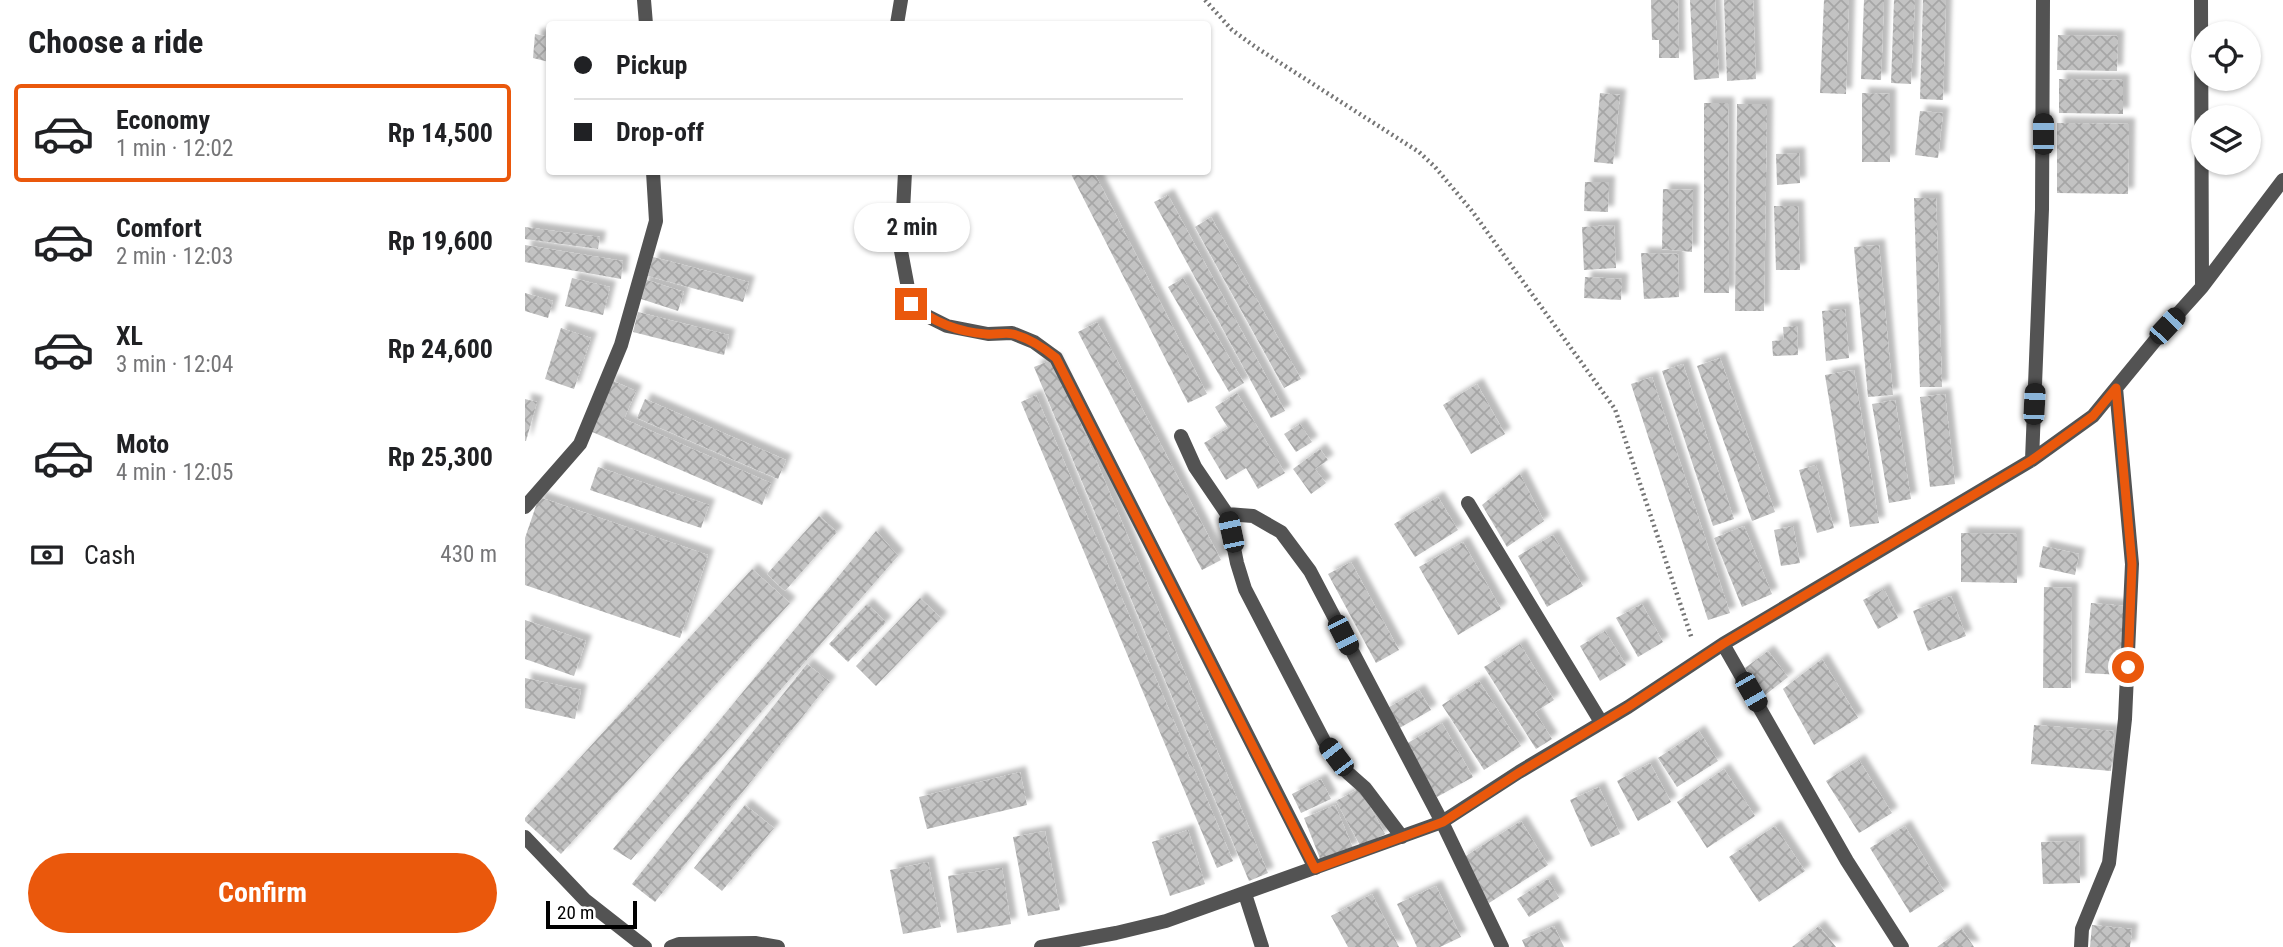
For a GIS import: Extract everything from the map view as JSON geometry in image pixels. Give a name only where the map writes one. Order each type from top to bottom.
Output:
[{"type":"street","points":[[644,0],[646,21]]},
{"type":"street","points":[[898,21],[901,0]]},
{"type":"street","points":[[2032,460],[2042,209],[2043,0]]},
{"type":"street","points":[[2201,0],[2202,287]]},
{"type":"street","points":[[525,507],[580,444],[621,345],[656,221],[653,175]]},
{"type":"street","points":[[905,175],[901,251],[911,304],[947,326],[988,334],[1012,333],[1034,342],[1056,358],[1315,869]]},
{"type":"street","points":[[1041,947],[1166,921],[1443,822],[1628,707],[1723,644],[2032,460],[2093,416],[2202,287],[2283,180]]},
{"type":"street","points":[[2081,947],[2082,929],[2109,863],[2125,719],[2132,564],[2116,388]]},
{"type":"street","points":[[1181,436],[1195,467],[1227,513],[1245,589],[1324,741],[1348,774],[1364,788],[1402,837]]},
{"type":"street","points":[[1468,503],[1601,722]]},
{"type":"street","points":[[1227,513],[1253,516],[1282,532],[1310,571],[1443,822],[1502,947]]},
{"type":"street","points":[[1723,644],[1847,861],[1902,947]]},
{"type":"street","points":[[525,837],[585,900],[645,947]]},
{"type":"street","points":[[1245,894],[1262,947]]},
{"type":"street","points":[[671,947],[679,944],[754,943],[778,947]]},
{"type":"path","points":[[1205,0],[1232,30],[1257,48],[1419,152],[1472,211],[1615,410],[1699,660]]},
{"type":"building","points":[[1651,0],[1678,0],[1679,58],[1659,58],[1659,40],[1652,40]]},
{"type":"building","points":[[1690,0],[1715,0],[1719,78],[1694,80]]},
{"type":"building","points":[[1724,0],[1753,0],[1756,79],[1727,81]]},
{"type":"building","points":[[1824,0],[1849,0],[1846,94],[1820,93]]},
{"type":"building","points":[[1864,0],[1884,0],[1881,80],[1861,79]]},
{"type":"building","points":[[1894,0],[1915,0],[1911,84],[1891,83]]},
{"type":"building","points":[[1923,0],[1946,0],[1943,100],[1920,99]]},
{"type":"building","points":[[535,34],[546,36],[546,61],[533,58]]},
{"type":"building","points":[[2058,35],[2118,36],[2117,71],[2057,70]]},
{"type":"building","points":[[2059,79],[2123,80],[2123,114],[2059,113]]},
{"type":"building","points":[[1600,93],[1620,95],[1613,164],[1594,162]]},
{"type":"building","points":[[1862,93],[1890,94],[1890,162],[1862,162]]},
{"type":"building","points":[[1704,103],[1728,103],[1729,293],[1704,293]]},
{"type":"building","points":[[1737,104],[1767,104],[1764,311],[1735,311]]},
{"type":"building","points":[[1920,111],[1943,113],[1938,158],[1915,155]]},
{"type":"building","points":[[2057,123],[2129,124],[2128,194],[2057,193]]},
{"type":"building","points":[[1799,153],[1800,183],[1777,185],[1776,154]]},
{"type":"building","points":[[1072,175],[1096,175],[1207,394],[1188,403]]},
{"type":"building","points":[[1585,182],[1609,182],[1608,212],[1584,211]]},
{"type":"building","points":[[1663,189],[1693,190],[1692,252],[1662,249]]},
{"type":"building","points":[[1168,195],[1285,411],[1271,418],[1154,202]]},
{"type":"building","points":[[1914,198],[1936,198],[1942,387],[1920,387]]},
{"type":"building","points":[[1774,206],[1798,206],[1800,270],[1776,270]]},
{"type":"building","points":[[1211,217],[1301,379],[1284,388],[1195,227]]},
{"type":"building","points":[[1614,225],[1616,268],[1584,270],[1582,227]]},
{"type":"building","points":[[525,227],[600,237],[598,249],[525,239]]},
{"type":"building","points":[[525,245],[623,261],[621,279],[525,262]]},
{"type":"building","points":[[1879,245],[1893,395],[1868,397],[1854,247]]},
{"type":"building","points":[[1641,253],[1678,254],[1679,297],[1644,299]]},
{"type":"building","points":[[653,257],[749,282],[743,302],[648,276]]},
{"type":"building","points":[[1585,277],[1622,279],[1621,300],[1584,298]]},
{"type":"building","points":[[572,278],[610,287],[603,315],[565,306]]},
{"type":"building","points":[[1183,278],[1244,383],[1229,392],[1168,287]]},
{"type":"building","points":[[644,279],[684,292],[678,311],[638,298]]},
{"type":"building","points":[[525,293],[553,301],[548,318],[525,311]]},
{"type":"building","points":[[1845,309],[1849,358],[1826,361],[1822,311]]},
{"type":"building","points":[[638,312],[729,335],[724,355],[633,332]]},
{"type":"building","points":[[1097,322],[1221,560],[1202,570],[1078,332]]},
{"type":"building","points":[[1797,326],[1798,355],[1773,356],[1772,341],[1784,340],[1783,327]]},
{"type":"building","points":[[561,328],[591,338],[574,389],[545,379]]},
{"type":"building","points":[[1720,358],[1775,512],[1752,521],[1697,366]]},
{"type":"building","points":[[1054,359],[1268,873],[1249,881],[1034,367]]},
{"type":"building","points":[[1683,364],[1734,519],[1713,526],[1662,371]]},
{"type":"building","points":[[1854,370],[1879,523],[1850,527],[1825,375]]},
{"type":"building","points":[[1652,377],[1730,613],[1708,620],[1631,384]]},
{"type":"building","points":[[611,380],[636,391],[624,419],[771,483],[762,505],[590,431]]},
{"type":"building","points":[[1477,384],[1505,434],[1471,454],[1443,405]]},
{"type":"building","points":[[1237,393],[1285,473],[1258,489],[1246,468],[1226,480],[1204,443],[1228,428],[1215,407]]},
{"type":"building","points":[[1945,394],[1955,484],[1930,487],[1920,397]]},
{"type":"building","points":[[1036,395],[1233,861],[1217,868],[1021,402]]},
{"type":"building","points":[[525,399],[537,402],[526,441],[525,441]]},
{"type":"building","points":[[645,399],[786,460],[778,479],[637,418]]},
{"type":"building","points":[[1895,400],[1911,499],[1889,503],[1872,404]]},
{"type":"building","points":[[1300,424],[1312,442],[1296,452],[1284,434]]},
{"type":"building","points":[[1320,449],[1328,460],[1315,469],[1326,483],[1311,494],[1293,469]]},
{"type":"building","points":[[1816,465],[1834,528],[1817,533],[1799,470]]},
{"type":"building","points":[[598,467],[709,505],[701,528],[590,490]]},
{"type":"building","points":[[1520,474],[1544,521],[1507,547],[1482,505]]},
{"type":"building","points":[[539,497],[708,555],[680,638],[525,585],[525,538]]},
{"type":"building","points":[[1438,497],[1458,530],[1415,557],[1394,524]]},
{"type":"building","points":[[819,516],[837,532],[785,591],[767,574]]},
{"type":"building","points":[[1744,526],[1772,594],[1742,607],[1714,538]]},
{"type":"building","points":[[1793,526],[1800,563],[1781,566],[1774,530]]},
{"type":"building","points":[[876,531],[898,556],[631,860],[613,849]]},
{"type":"building","points":[[1961,533],[2017,534],[2017,583],[1961,582]]},
{"type":"building","points":[[1553,535],[1583,586],[1547,607],[1518,556]]},
{"type":"building","points":[[1463,542],[1501,609],[1458,635],[1419,567]]},
{"type":"building","points":[[2043,546],[2079,554],[2075,575],[2039,567]]},
{"type":"building","points":[[1351,562],[1399,650],[1376,663],[1328,574]]},
{"type":"building","points":[[752,569],[790,603],[561,854],[525,821],[525,818]]},
{"type":"building","points":[[2044,587],[2072,588],[2071,688],[2043,688]]},
{"type":"building","points":[[1884,589],[1898,618],[1878,629],[1863,600]]},
{"type":"building","points":[[1951,596],[1966,636],[1928,651],[1913,611]]},
{"type":"building","points":[[920,598],[941,618],[876,686],[856,666]]},
{"type":"building","points":[[2091,603],[2126,606],[2121,675],[2085,673]]},
{"type":"building","points":[[867,604],[886,622],[848,662],[829,644]]},
{"type":"building","points":[[1642,604],[1663,642],[1638,657],[1616,618]]},
{"type":"building","points":[[525,620],[586,641],[574,676],[525,659]]},
{"type":"building","points":[[1605,631],[1626,665],[1600,681],[1580,646]]},
{"type":"building","points":[[1520,644],[1554,700],[1535,712],[1552,739],[1536,749],[1484,667]]},
{"type":"building","points":[[1768,651],[1788,677],[1765,695],[1745,668]]},
{"type":"building","points":[[1822,659],[1858,718],[1814,745],[1783,689]]},
{"type":"building","points":[[807,664],[830,682],[655,902],[632,884]]},
{"type":"building","points":[[525,678],[581,690],[575,719],[525,708]]},
{"type":"building","points":[[1479,681],[1521,746],[1484,770],[1442,705]]},
{"type":"building","points":[[1419,690],[1431,710],[1396,730],[1384,710]]},
{"type":"building","points":[[1442,723],[1473,777],[1437,797],[1406,744]]},
{"type":"building","points":[[2034,725],[2114,731],[2111,771],[2031,764]]},
{"type":"building","points":[[1699,731],[1718,761],[1677,787],[1658,758]]},
{"type":"building","points":[[1859,760],[1892,813],[1859,833],[1826,781]]},
{"type":"building","points":[[1650,763],[1671,802],[1638,821],[1617,781]]},
{"type":"building","points":[[1724,769],[1755,816],[1707,848],[1677,802]]},
{"type":"building","points":[[1020,772],[1027,805],[927,829],[919,797]]},
{"type":"building","points":[[1321,779],[1331,799],[1301,813],[1292,794]]},
{"type":"building","points":[[1599,787],[1620,834],[1591,847],[1570,800]]},
{"type":"building","points":[[1360,788],[1385,834],[1361,847],[1336,801]]},
{"type":"building","points":[[745,805],[774,828],[722,891],[694,868]]},
{"type":"building","points":[[1335,805],[1353,848],[1321,861],[1304,818]]},
{"type":"building","points":[[1521,821],[1548,865],[1489,903],[1461,859]]},
{"type":"building","points":[[1775,826],[1805,871],[1759,902],[1729,857]]},
{"type":"building","points":[[1905,826],[1944,891],[1910,913],[1870,848]]},
{"type":"building","points":[[1188,830],[1205,884],[1170,896],[1152,842]]},
{"type":"building","points":[[1045,831],[1060,910],[1028,916],[1013,837]]},
{"type":"building","points":[[2079,841],[2080,883],[2043,884],[2041,842]]},
{"type":"building","points":[[928,862],[941,927],[903,934],[890,870]]},
{"type":"building","points":[[1002,868],[1011,924],[957,933],[948,876]]},
{"type":"building","points":[[1548,879],[1559,898],[1529,917],[1517,899]]},
{"type":"building","points":[[1436,886],[1461,937],[1440,947],[1417,947],[1397,904]]},
{"type":"building","points":[[1372,894],[1399,947],[1348,947],[1331,916]]},
{"type":"building","points":[[2092,925],[2132,929],[2130,947],[2090,947]]},
{"type":"building","points":[[1554,926],[1564,947],[1525,947],[1522,940]]},
{"type":"building","points":[[1819,926],[1836,947],[1792,947]]},
{"type":"building","points":[[1962,929],[1974,947],[1937,947]]},
{"type":"route","points":[[911,304],[927,316],[960,330],[988,334],[1012,333],[1034,342],[1056,358],[1178,594],[1315,869],[1443,822],[1628,707],[1723,644],[2032,460],[2093,416],[2116,388],[2132,564],[2128,667]]}]
